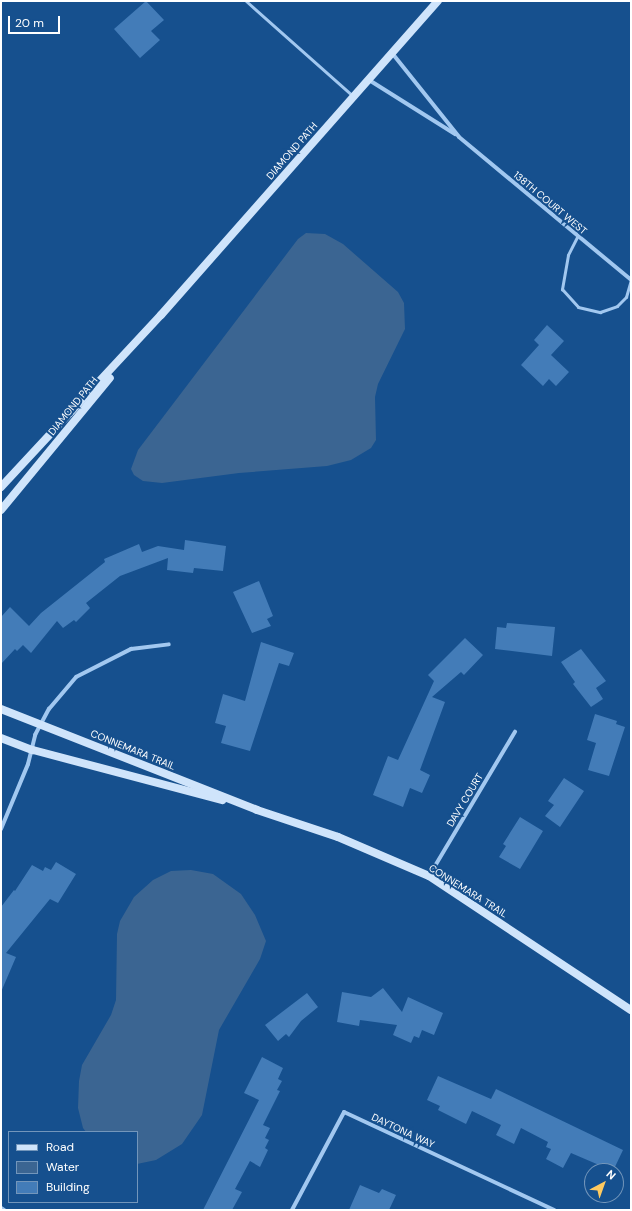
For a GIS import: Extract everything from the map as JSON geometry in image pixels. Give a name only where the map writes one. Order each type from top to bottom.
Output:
[{"type":"street","name":"DIAMOND PATH","points":[[1,487],[161,315],[438,1]]},
{"type":"street","name":"138TH COURT WEST","points":[[392,53],[459,137]]},
{"type":"street","name":"138TH COURT WEST","points":[[369,80],[459,137],[577,237],[631,280]]},
{"type":"street","name":"DIAMOND PATH","points":[[1,510],[161,315]]},
{"type":"street","points":[[1,829],[33,750],[35,735],[53,703],[76,677],[131,650],[169,644]]},
{"type":"street","name":"CONNEMARA TRAIL","points":[[1,709],[257,810],[338,837],[429,876],[631,1010]]},
{"type":"street","name":"DAVY COURT","points":[[429,876],[515,732]]},
{"type":"street","name":"CONNEMARA TRAIL","points":[[1,738],[33,750],[257,810]]},
{"type":"street","name":"DAYTONA WAY","points":[[292,1210],[344,1112],[554,1210]]},
{"type":"lane","points":[[246,1],[354,97]]},
{"type":"lane","points":[[577,237],[568,255],[562,289],[578,307],[600,312],[618,306],[626,297],[631,280]]},
{"type":"water","points":[[306,233],[325,234],[343,244],[398,292],[404,303],[405,329],[378,384],[375,397],[376,440],[371,448],[351,460],[327,466],[239,473],[162,483],[143,481],[134,475],[131,469],[138,450],[298,239]]},
{"type":"water","points":[[191,870],[213,874],[241,894],[255,915],[266,941],[260,959],[219,1030],[202,1115],[182,1144],[156,1160],[138,1164],[138,1131],[85,1131],[83,1128],[78,1108],[79,1081],[82,1065],[111,1015],[116,1000],[117,934],[120,921],[134,897],[153,880],[171,871]]},
{"type":"building","points":[[146,1],[164,20],[151,31],[160,40],[140,58],[114,29]]},
{"type":"building","points":[[547,325],[564,341],[551,355],[569,372],[556,386],[549,379],[543,386],[521,365],[539,345],[534,340]]},
{"type":"building","points":[[185,540],[226,546],[223,571],[194,568],[193,573],[167,570],[168,558],[120,576],[86,603],[90,608],[76,622],[74,620],[63,628],[57,621],[31,653],[23,645],[17,651],[15,649],[1,664],[1,617],[10,607],[29,626],[41,613],[105,562],[104,559],[139,544],[142,552],[158,546],[184,550]]},
{"type":"building","points":[[259,581],[273,616],[267,619],[271,626],[252,633],[233,592]]},
{"type":"building","points":[[507,623],[555,627],[552,656],[495,649],[497,627],[506,628]]},
{"type":"building","points":[[465,638],[483,655],[464,675],[461,672],[432,697],[445,702],[420,770],[430,775],[422,793],[410,788],[403,807],[373,795],[388,756],[398,760],[434,681],[428,675]]},
{"type":"building","points":[[261,642],[294,653],[289,666],[279,663],[250,751],[221,743],[226,726],[215,723],[223,694],[245,701]]},
{"type":"building","points":[[581,649],[606,681],[596,688],[603,699],[591,707],[573,684],[575,682],[561,662]]},
{"type":"building","points":[[595,714],[617,721],[616,724],[625,727],[609,776],[588,770],[596,743],[587,740]]},
{"type":"building","points":[[564,778],[584,791],[560,827],[545,816],[554,805],[548,801]]},
{"type":"building","points":[[520,817],[543,831],[520,869],[499,857],[506,846],[503,844]]},
{"type":"building","points":[[56,862],[76,874],[58,903],[50,899],[6,953],[16,957],[1,992],[1,907],[14,890],[15,891],[32,865],[43,871],[45,867],[51,870]]},
{"type":"building","points":[[383,988],[402,1012],[408,997],[443,1013],[434,1035],[422,1030],[419,1038],[414,1036],[411,1043],[393,1035],[397,1025],[360,1020],[359,1026],[337,1022],[342,992],[371,997]]},
{"type":"building","points":[[307,993],[318,1007],[301,1021],[289,1037],[286,1034],[278,1041],[265,1025]]},
{"type":"building","points":[[262,1057],[283,1068],[278,1079],[282,1081],[277,1090],[280,1091],[263,1125],[270,1128],[265,1138],[269,1140],[265,1148],[268,1150],[260,1167],[250,1161],[235,1189],[242,1192],[232,1210],[203,1210],[259,1100],[244,1093]]},
{"type":"building","points":[[438,1076],[491,1099],[496,1089],[623,1150],[617,1163],[594,1163],[571,1153],[563,1168],[546,1159],[551,1149],[546,1147],[548,1142],[521,1128],[514,1144],[496,1135],[501,1125],[472,1111],[466,1124],[438,1110],[440,1106],[427,1100]]},
{"type":"building","points":[[360,1185],[379,1193],[382,1189],[396,1195],[389,1210],[349,1210]]}]
